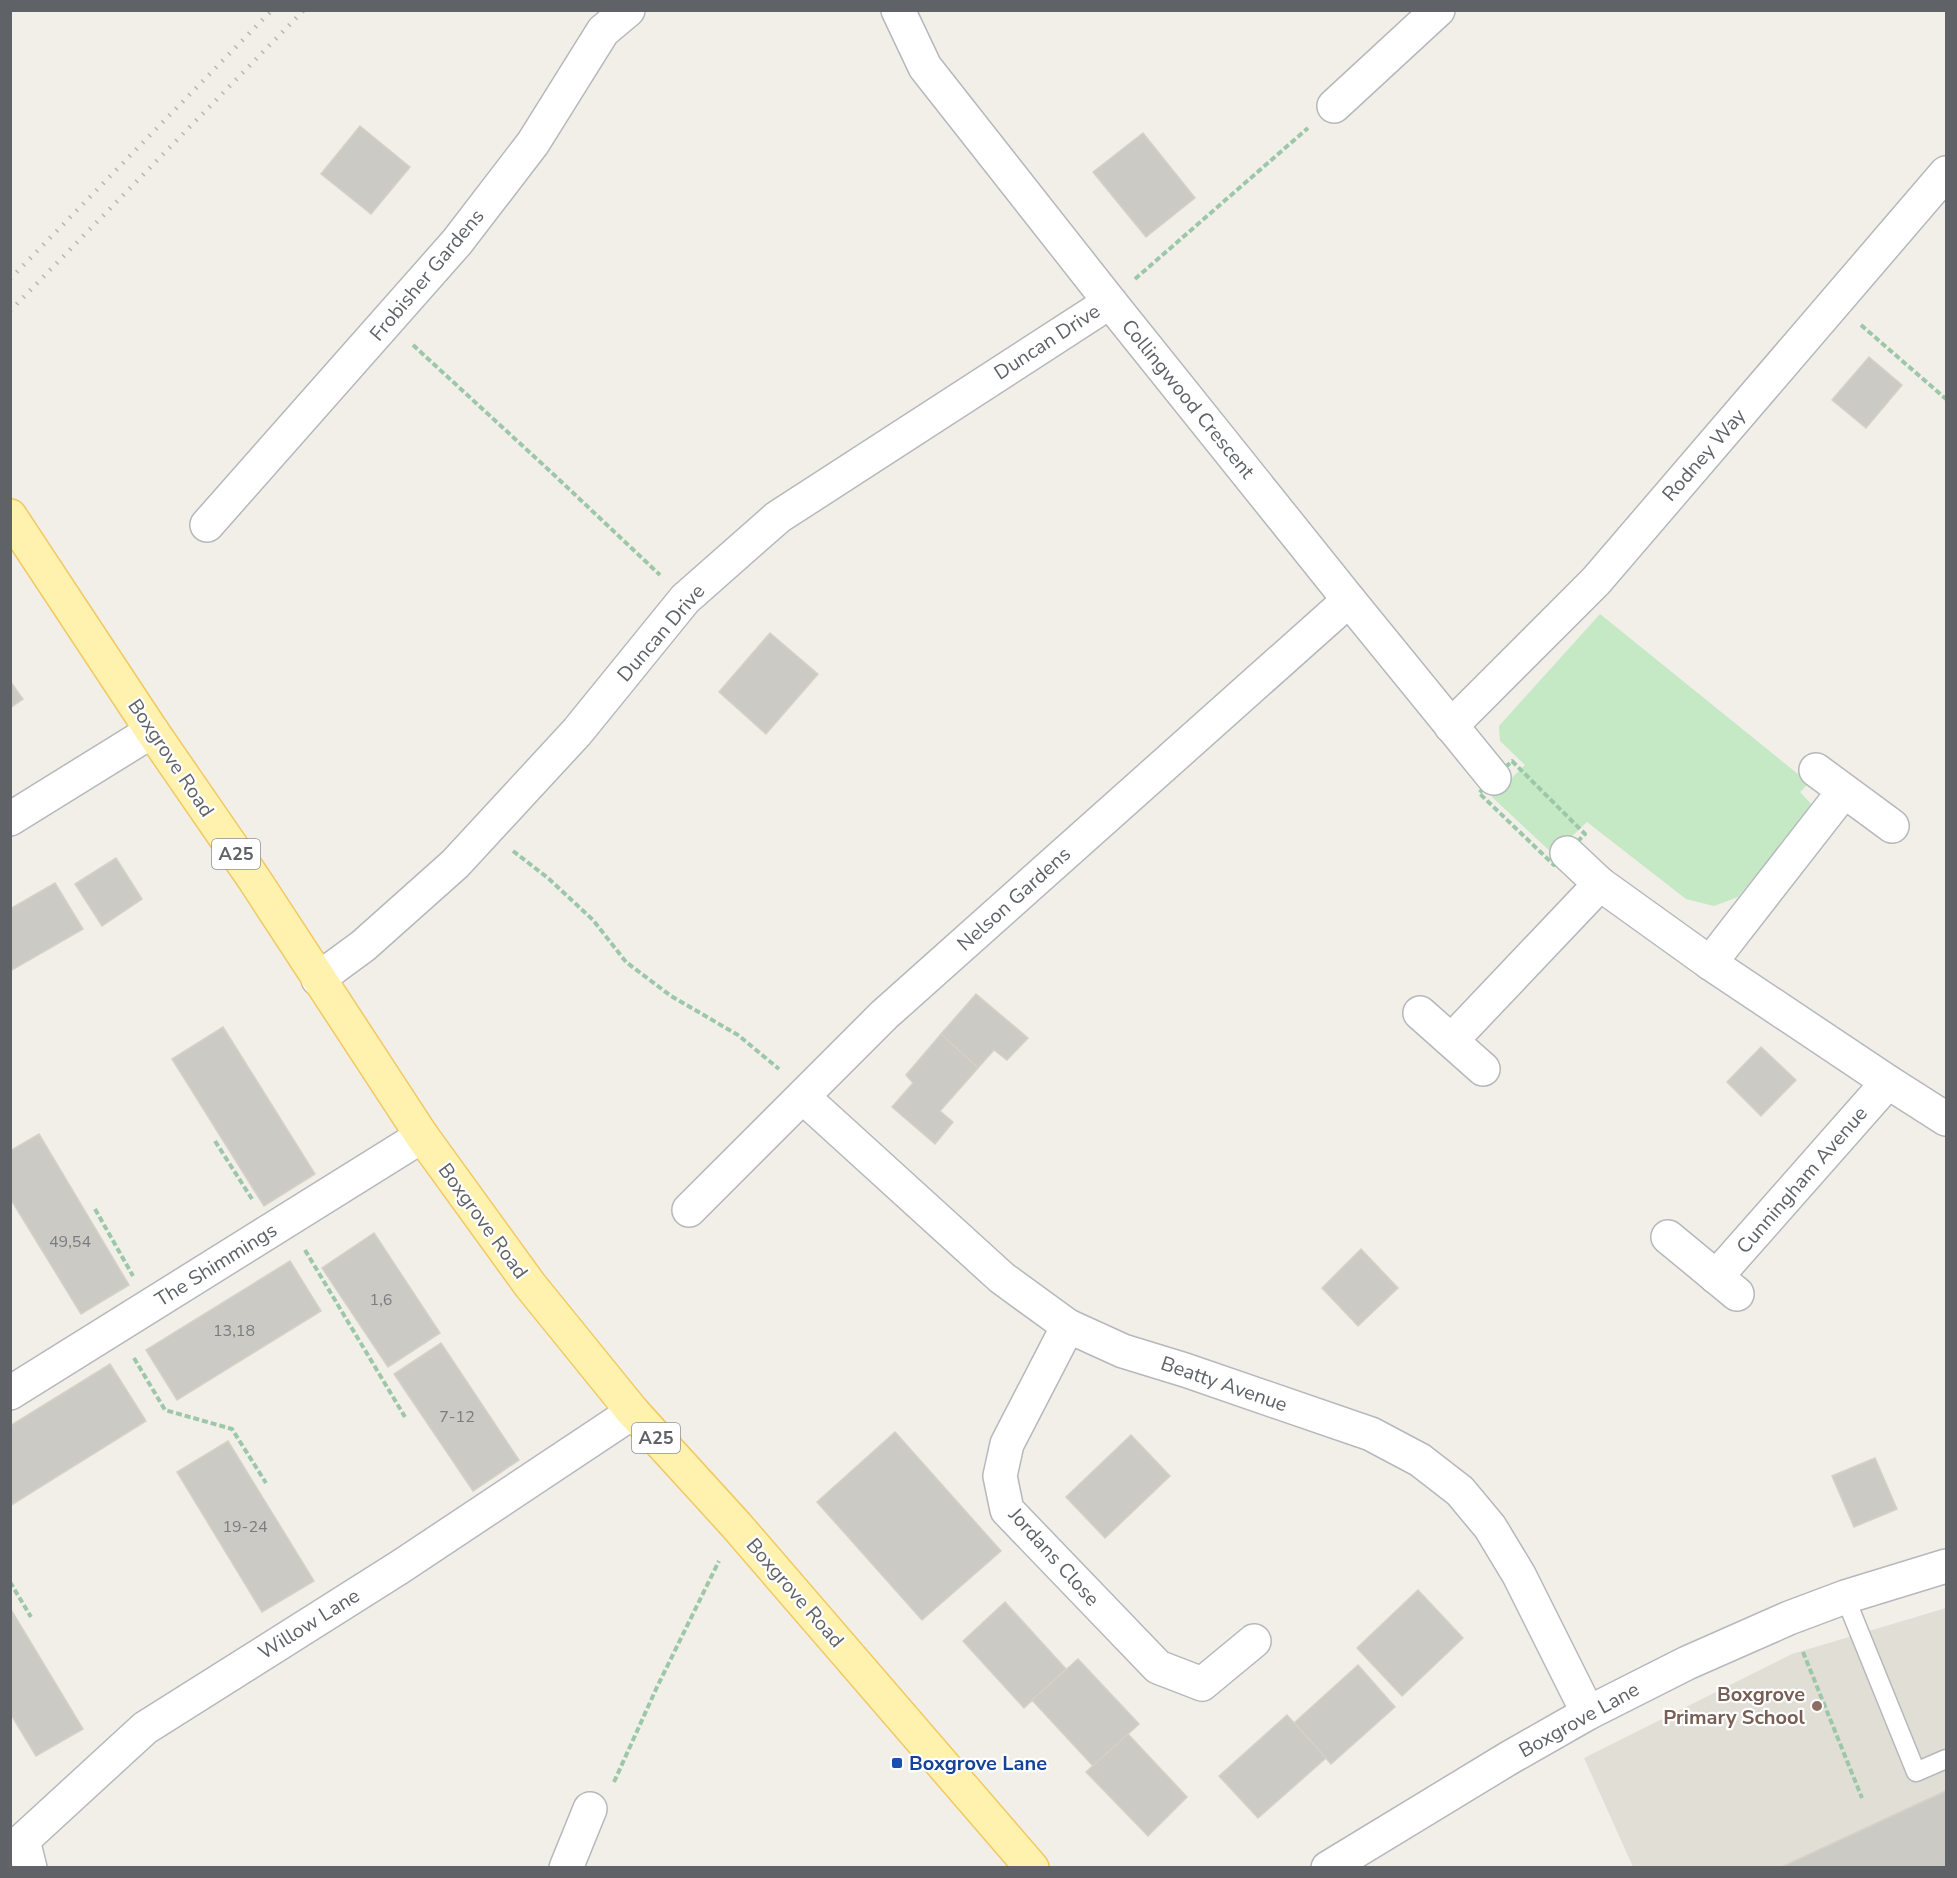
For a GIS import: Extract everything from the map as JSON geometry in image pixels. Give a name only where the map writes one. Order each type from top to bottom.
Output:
[{"type":"main road","name":"Boxgrove Road","points":[[10,516],[152,731],[227,839],[422,1136],[530,1285],[633,1412],[736,1525],[1032,1868]]},
{"type":"street","name":"Frobisher Gardens","points":[[207,525],[457,242],[533,143],[603,32],[628,10]]},
{"type":"street","name":"Collingwood Crescent","points":[[898,10],[925,67],[1110,302],[1494,778]]},
{"type":"street","points":[[1334,106],[1438,10]]},
{"type":"street","name":"Rodney Way","points":[[1451,726],[1596,581],[1947,173]]},
{"type":"street","name":"Duncan Drive","points":[[318,979],[380,932],[455,864],[578,732],[685,599],[778,517],[1110,302]]},
{"type":"street","name":"Nelson Gardens","points":[[689,1210],[884,1015],[1349,600]]},
{"type":"street","points":[[10,819],[152,731]]},
{"type":"street","points":[[1816,770],[1892,826]]},
{"type":"street","points":[[1710,963],[1844,791]]},
{"type":"street","points":[[1567,853],[1600,884],[1710,963],[1947,1119]]},
{"type":"street","points":[[1452,1040],[1600,884]]},
{"type":"street","points":[[1419,1013],[1482,1069]]},
{"type":"street","name":"Cunningham Avenue","points":[[1668,1237],[1726,1285],[1888,1082]]},
{"type":"street","name":"Beatty Avenue","points":[[803,1097],[1002,1278],[1068,1326],[1123,1351],[1371,1434],[1420,1460],[1460,1491],[1490,1527],[1519,1575],[1588,1713]]},
{"type":"street","name":"The Shimmings","points":[[10,1393],[422,1136]]},
{"type":"street","name":"Jordans Close","points":[[1068,1326],[1007,1444],[1000,1476],[1007,1510],[1158,1667],[1202,1684],[1254,1641]]},
{"type":"street","name":"Willow Lane","points":[[30,1868],[23,1840],[145,1728],[400,1567],[633,1412]]},
{"type":"street","name":"Boxgrove Lane","points":[[1328,1868],[1509,1758],[1588,1713],[1687,1663],[1789,1618],[1845,1597],[1947,1566]]},
{"type":"street","points":[[566,1868],[590,1809]]},
{"type":"lane","points":[[1845,1597],[1916,1772],[1947,1759]]},
{"type":"path","points":[[1110,302],[1334,106]]},
{"type":"path","points":[[1835,303],[1947,399]]},
{"type":"path","points":[[388,322],[685,599]]},
{"type":"path","points":[[1512,761],[1585,834],[1554,865],[1479,793],[1494,778],[1512,761]]},
{"type":"path","points":[[488,830],[548,878],[592,920],[626,962],[671,996],[738,1035],[780,1070],[803,1097]]},
{"type":"path","points":[[215,1142],[279,1225],[405,1417]]},
{"type":"path","points":[[95,1209],[150,1306]]},
{"type":"path","points":[[116,1327],[165,1410],[232,1429],[266,1483]]},
{"type":"path","points":[[590,1809],[604,1803],[657,1687],[736,1525]]},
{"type":"path","points":[[10,1582],[31,1617]]},
{"type":"path","points":[[1789,1618],[1862,1798]]},
{"type":"shaded area","name":"Boxgrove Primary School","points":[[1946,1608],[1946,1867],[1633,1867],[1584,1758],[1792,1654]]},
{"type":"green space","points":[[1600,614],[1809,783],[1800,792],[1812,805],[1738,897],[1714,906],[1686,899],[1587,822],[1553,854],[1492,797],[1525,765],[1500,741],[1499,726]]},
{"type":"building","points":[[360,126],[410,167],[371,214],[321,174]]},
{"type":"building","points":[[1143,133],[1195,198],[1146,237],[1093,172]]},
{"type":"building","points":[[1869,357],[1902,385],[1866,428],[1832,400]]},
{"type":"building","points":[[770,633],[818,674],[766,734],[719,692]]},
{"type":"building","points":[[10,681],[23,699],[10,708]]},
{"type":"building","points":[[116,858],[142,899],[102,926],[75,884]]},
{"type":"building","points":[[55,883],[83,929],[12,970],[10,966],[10,909]]},
{"type":"building","points":[[976,994],[1028,1038],[1007,1060],[994,1050],[978,1068],[941,1034]]},
{"type":"building","points":[[223,1027],[315,1174],[264,1206],[172,1059]]},
{"type":"building","points":[[941,1034],[978,1068],[940,1111],[953,1122],[935,1144],[892,1107],[913,1083],[906,1075]]},
{"type":"building","points":[[1761,1047],[1796,1080],[1761,1116],[1727,1082]]},
{"type":"building","points":[[39,1134],[129,1285],[81,1314],[10,1198],[10,1151]]},
{"type":"building","points":[[374,1233],[440,1333],[388,1367],[322,1268]]},
{"type":"building","points":[[1361,1249],[1398,1288],[1358,1326],[1322,1288]]},
{"type":"building","points":[[290,1261],[321,1311],[177,1400],[146,1350]]},
{"type":"building","points":[[441,1343],[519,1460],[473,1491],[394,1374]]},
{"type":"building","points":[[110,1364],[146,1421],[10,1506],[10,1426]]},
{"type":"building","points":[[895,1432],[1001,1551],[922,1620],[817,1502]]},
{"type":"building","points":[[1131,1435],[1170,1476],[1105,1538],[1066,1497]]},
{"type":"building","points":[[228,1441],[314,1581],[262,1612],[177,1472]]},
{"type":"building","points":[[1875,1458],[1897,1509],[1854,1527],[1832,1476]]},
{"type":"building","points":[[1418,1590],[1463,1638],[1402,1696],[1357,1648]]},
{"type":"building","points":[[1005,1602],[1066,1669],[1024,1708],[963,1641]]},
{"type":"building","points":[[10,1608],[83,1729],[36,1756],[10,1713]]},
{"type":"building","points":[[1078,1659],[1139,1724],[1093,1766],[1032,1700]]},
{"type":"building","points":[[1358,1665],[1395,1707],[1331,1764],[1294,1723]]},
{"type":"building","points":[[1287,1715],[1326,1758],[1258,1818],[1219,1776]]},
{"type":"building","points":[[1128,1734],[1187,1797],[1148,1836],[1086,1772]]},
{"type":"building","points":[[1946,1791],[1946,1868],[1780,1868]]},
{"type":"building","points":[[1946,1791],[1946,1868],[1780,1868]]},
{"type":"railway","points":[[10,279],[272,10]]},
{"type":"railway","points":[[10,311],[304,10]]},
{"type":"place","name":"Boxgrove Primary School","points":[[1817,1706]]},
{"type":"place","name":"Boxgrove Lane","points":[[897,1763]]}]
